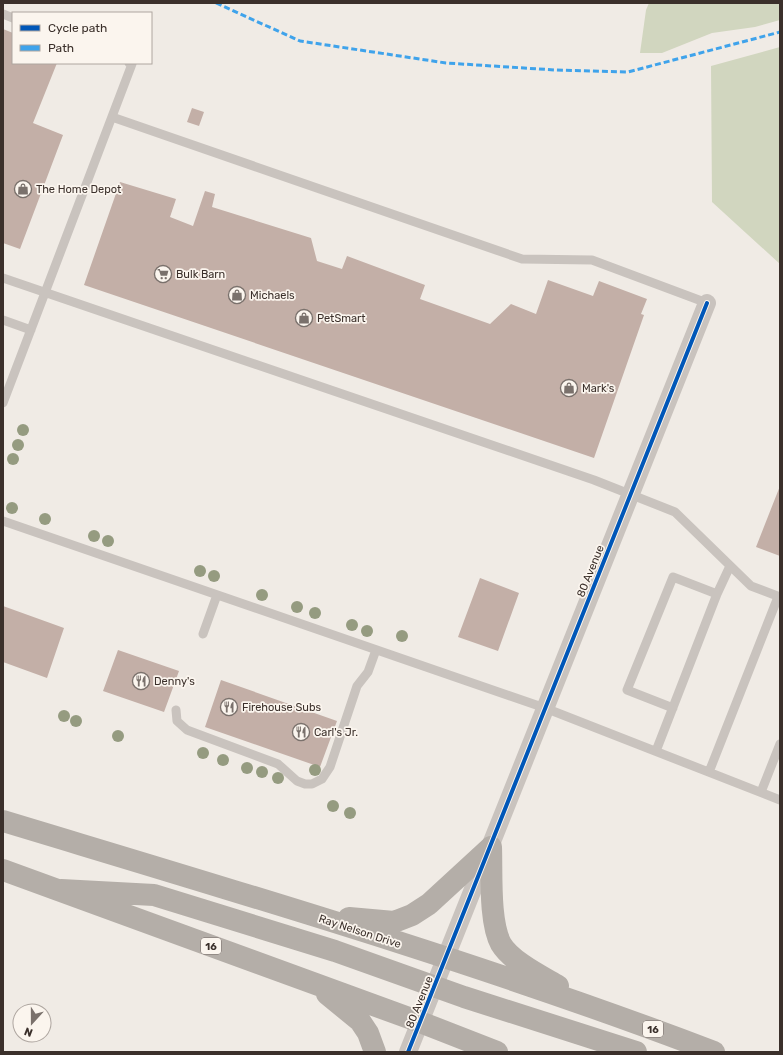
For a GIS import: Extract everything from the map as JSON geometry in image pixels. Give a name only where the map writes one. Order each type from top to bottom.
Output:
[{"type":"highway","name":"Ray Nelson Drive","points":[[3,821],[446,958],[591,1007],[714,1052]]},
{"type":"highway","points":[[310,915],[394,922],[412,915],[429,904],[491,847]]},
{"type":"highway","points":[[491,847],[493,922],[502,944],[517,960],[591,1007]]},
{"type":"highway","name":"16","points":[[3,870],[420,1022],[497,1052]]},
{"type":"highway","points":[[61,890],[154,896],[335,951],[464,997],[636,1052]]},
{"type":"highway","points":[[313,984],[360,1021],[368,1033],[375,1052]]},
{"type":"street","name":"80 Avenue","points":[[408,1052],[707,303]]},
{"type":"lane","points":[[3,403],[132,64]]},
{"type":"lane","points":[[112,117],[522,259],[592,260],[707,303]]},
{"type":"lane","points":[[3,278],[588,478],[675,512],[751,586],[779,597],[709,772]]},
{"type":"lane","points":[[3,320],[30,330]]},
{"type":"lane","points":[[3,521],[546,708],[780,800]]},
{"type":"lane","points":[[656,752],[717,594],[730,566]]},
{"type":"lane","points":[[673,708],[627,690],[673,577],[717,594]]},
{"type":"lane","points":[[203,634],[217,595]]},
{"type":"lane","points":[[176,710],[177,721],[187,730],[278,764],[298,781],[304,784],[312,784],[322,779],[330,767],[357,686],[368,672],[376,650]]},
{"type":"lane","points":[[761,792],[780,744]]},
{"type":"green space","points":[[649,3],[780,3],[780,20],[755,27],[712,33],[662,53],[640,53],[646,10]]},
{"type":"green space","points":[[780,47],[780,264],[712,202],[711,66]]},
{"type":"building","name":"The Home Depot","points":[[3,29],[12,33],[12,64],[57,64],[33,123],[63,135],[20,249],[3,243]]},
{"type":"building","points":[[192,108],[204,112],[199,126],[187,122]]},
{"type":"building","points":[[120,182],[176,199],[170,217],[193,226],[205,191],[215,194],[212,207],[311,238],[317,261],[342,269],[347,256],[425,285],[420,299],[490,324],[511,304],[536,314],[548,280],[593,296],[599,281],[647,299],[641,314],[644,315],[594,458],[84,285]]},
{"type":"building","points":[[780,486],[780,556],[756,547]]},
{"type":"building","points":[[480,578],[519,593],[498,651],[458,637]]},
{"type":"building","points":[[3,606],[64,628],[47,678],[3,662]]},
{"type":"building","name":"Denny's","points":[[118,650],[179,671],[164,712],[103,691]]},
{"type":"building","points":[[221,680],[337,721],[320,767],[205,727]]},
{"type":"marked path","points":[[216,3],[300,41],[446,63],[555,70],[628,72],[780,32]]},
{"type":"cycle path","points":[[408,1052],[707,303]]},
{"type":"place","name":"The Home Depot","points":[[23,189]]},
{"type":"place","name":"Bulk Barn","points":[[163,274]]},
{"type":"place","name":"Michaels","points":[[237,295]]},
{"type":"place","name":"PetSmart","points":[[304,318]]},
{"type":"place","name":"Mark's","points":[[569,388]]},
{"type":"place","name":"Denny's","points":[[141,681]]},
{"type":"place","name":"Firehouse Subs","points":[[229,707]]},
{"type":"place","name":"Carl's Jr.","points":[[301,732]]}]
